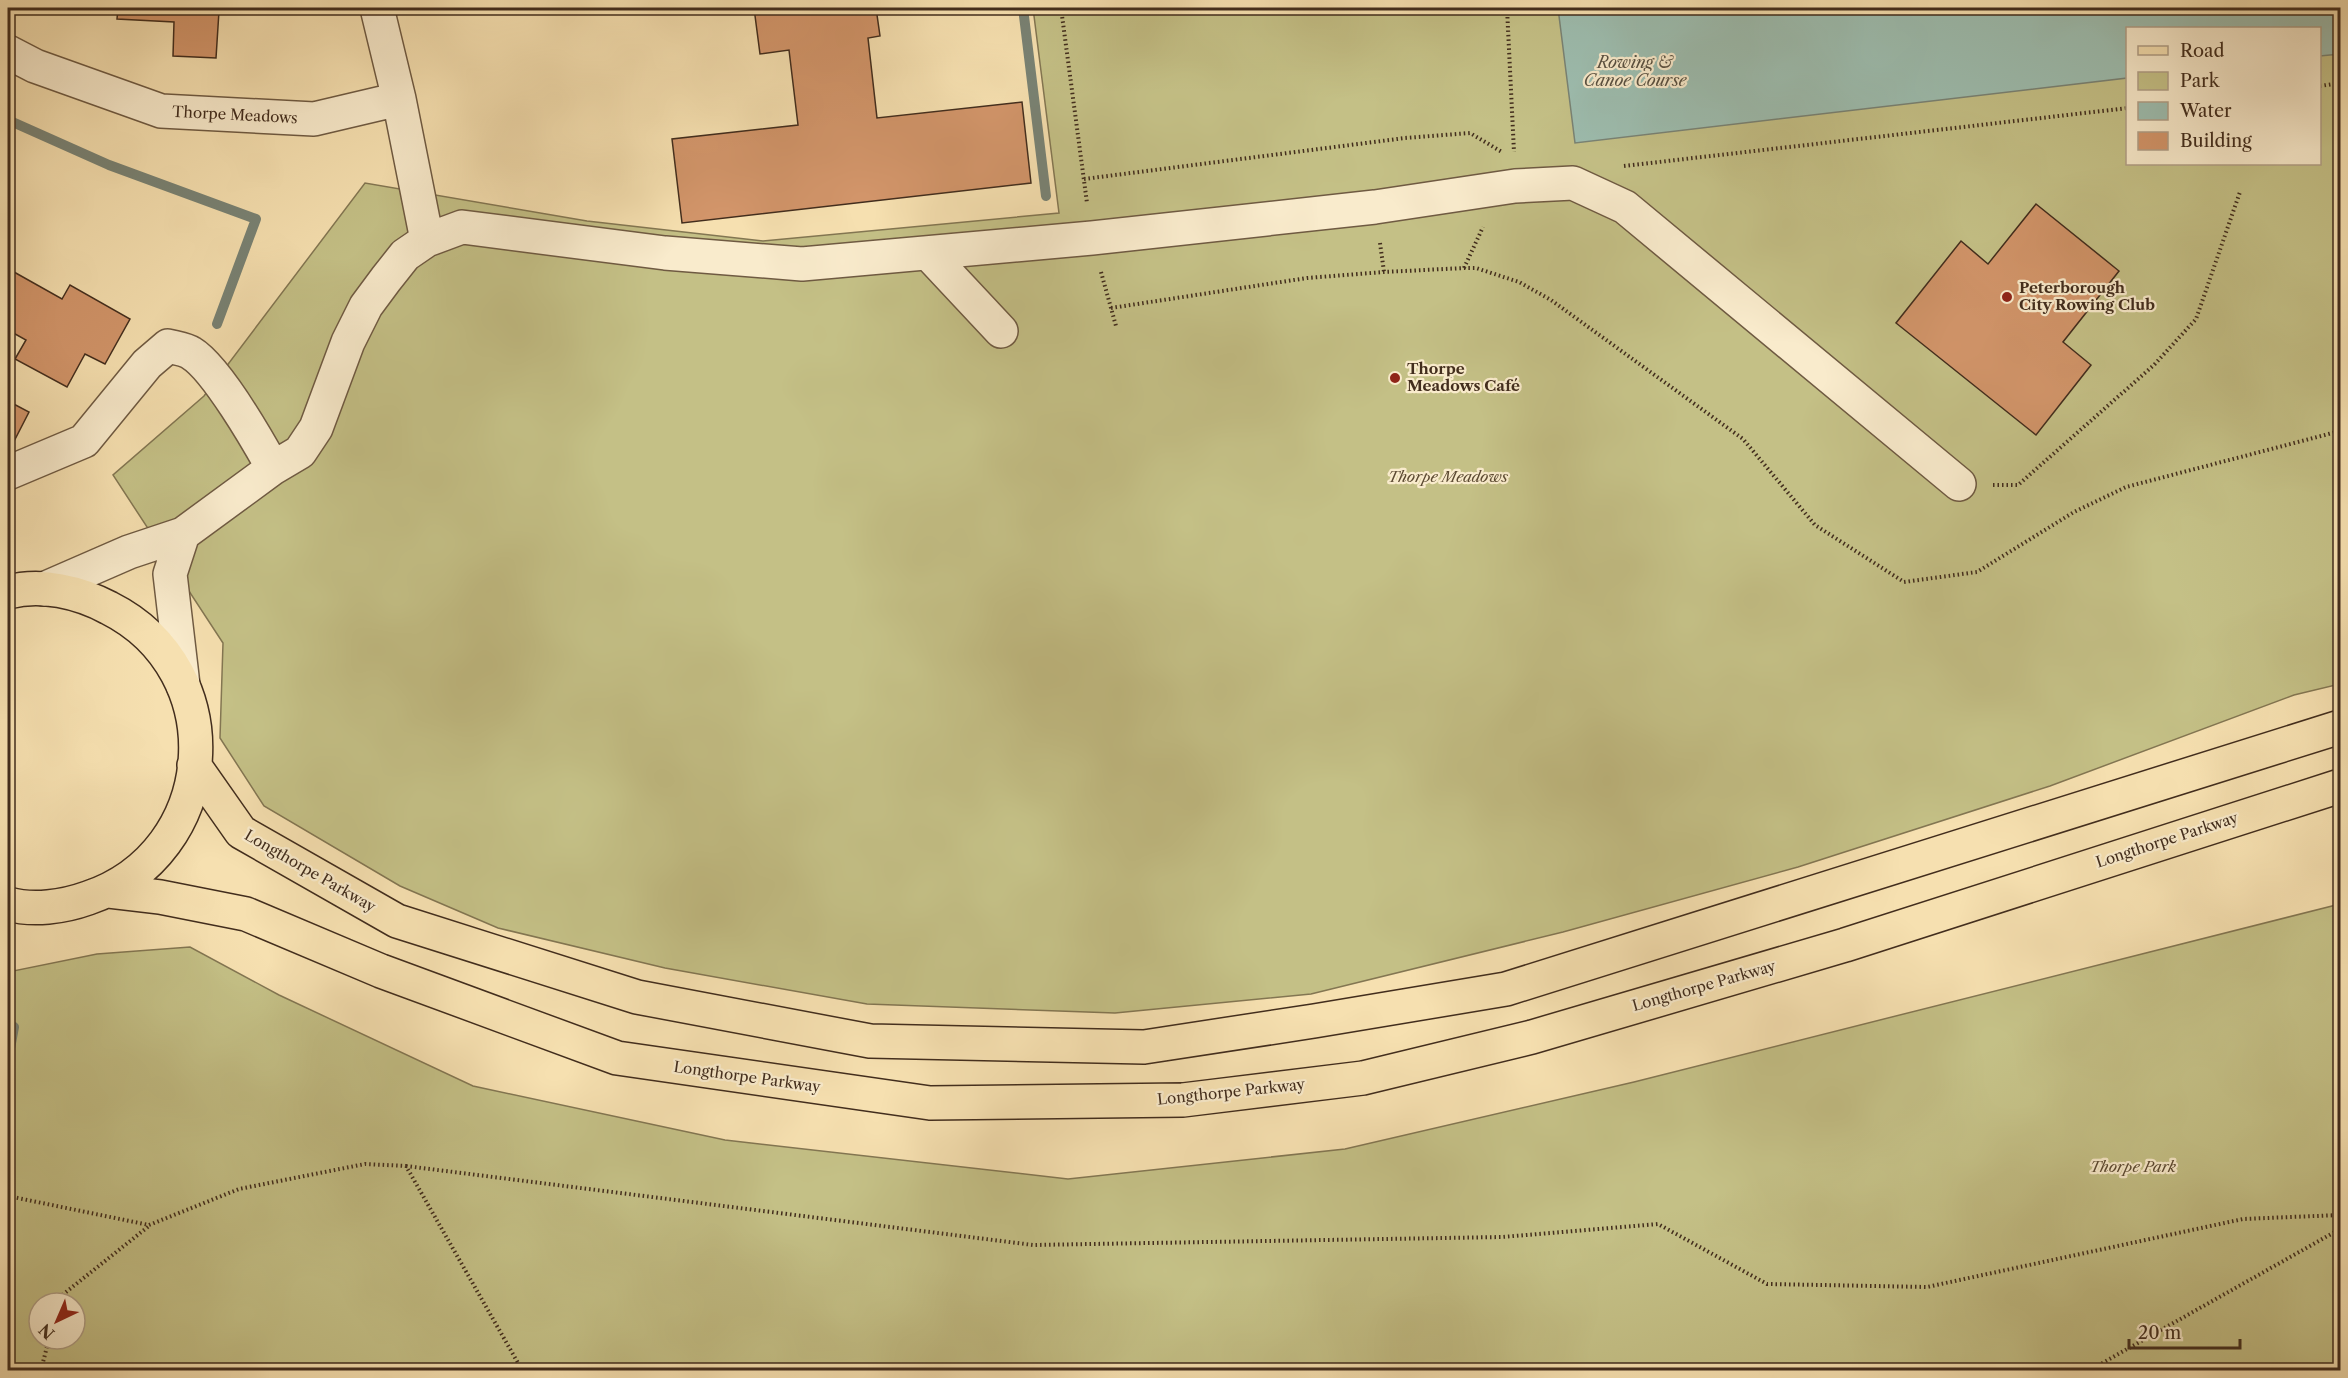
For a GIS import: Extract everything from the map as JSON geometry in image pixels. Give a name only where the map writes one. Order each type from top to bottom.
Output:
[{"type":"main road","points":[[8,592],[44,589],[88,597],[127,617],[160,647],[183,685],[192,712],[197,740],[193,786],[176,829],[147,865],[109,891],[66,906],[11,907]]},
{"type":"main road","name":"Longthorpe Parkway","points":[[194,765],[241,832],[397,921],[637,997],[870,1041],[1144,1047],[1506,989],[2340,727]]},
{"type":"main road","name":"Longthorpe Parkway","points":[[109,891],[160,897],[246,914],[381,971],[617,1058],[930,1103],[1182,1100],[1363,1078],[1532,1037],[1845,945],[2340,786]]},
{"type":"street","points":[[377,8],[399,99],[427,240]]},
{"type":"street","name":"Thorpe Meadows","points":[[8,52],[35,66],[161,111],[314,119],[399,99]]},
{"type":"street","points":[[44,589],[129,552],[183,534],[273,468],[300,452],[316,428],[337,369],[366,306],[405,255],[427,240],[462,227],[665,254],[802,264],[1092,238],[1431,199],[1515,186],[1573,183],[1625,207],[1959,484]]},
{"type":"street","points":[[928,253],[1001,331]]},
{"type":"street","points":[[8,473],[84,441],[147,364],[168,346],[191,352],[209,370],[252,431],[273,468]]},
{"type":"street","points":[[183,534],[170,574],[183,685]]},
{"type":"path","points":[[1061,8],[1092,238],[1116,326]]},
{"type":"path","points":[[1507,8],[1515,186]]},
{"type":"path","points":[[2321,86],[2340,83]]},
{"type":"path","points":[[1573,183],[1604,168],[2126,108]]},
{"type":"path","points":[[1084,179],[1404,138],[1470,132],[1505,153],[1515,186]]},
{"type":"path","points":[[1959,484],[2018,485],[2154,365],[2196,319],[2240,192]]},
{"type":"path","points":[[1111,308],[1307,278],[1384,272],[1476,268],[1519,282],[1551,300],[1743,440],[1815,525],[1904,582],[1977,572],[2074,512],[2126,487],[2340,432]]},
{"type":"path","points":[[67,1291],[149,1225],[239,1189],[365,1164],[406,1166],[1034,1245],[1502,1237],[1658,1224],[1767,1284],[1927,1287],[2243,1219],[2340,1215]]},
{"type":"path","points":[[406,1166],[522,1371]]},
{"type":"path","points":[[8,1196],[149,1225]]},
{"type":"path","points":[[2090,1371],[2340,1229]]},
{"type":"path","points":[[41,1371],[46,1351]]},
{"type":"green space","name":"Thorpe Meadows","points":[[1033,8],[2340,8],[2340,684],[2294,695],[2050,786],[1798,867],[1563,932],[1311,994],[1115,1013],[867,1004],[665,968],[498,928],[400,886],[264,806],[220,738],[223,643],[113,475],[204,396],[365,183],[587,221],[763,241],[1059,213]]},
{"type":"green space","name":"Thorpe Park","points":[[2340,904],[2340,1370],[8,1370],[8,972],[97,954],[190,947],[279,995],[473,1086],[725,1140],[1068,1179],[1345,1149],[1634,1082]]},
{"type":"water","name":"Rowing & Canoe Course","points":[[1558,8],[2340,8],[2340,54],[2321,56],[2321,27],[2126,27],[2126,78],[1575,143]]},
{"type":"building","points":[[118,8],[188,8],[219,11],[216,58],[173,56],[174,22],[117,19]]},
{"type":"building","points":[[754,8],[876,8],[880,36],[868,38],[877,118],[1022,102],[1031,183],[682,223],[672,139],[798,125],[789,50],[760,54]]},
{"type":"building","name":"Peterborough City Rowing Club","points":[[2036,204],[2119,271],[2063,342],[2091,365],[2036,435],[1896,323],[1961,241],[1988,264]]},
{"type":"building","points":[[14,272],[62,299],[70,285],[130,319],[105,364],[85,354],[67,387],[15,359],[26,340],[8,330],[8,285]]},
{"type":"building","points":[[8,401],[29,412],[8,453]]},
{"type":"waterway","points":[[1023,8],[1046,196]]},
{"type":"waterway","points":[[8,120],[109,165],[256,219],[217,324]]},
{"type":"waterway","points":[[8,1059],[14,1027]]},
{"type":"place","name":"Peterborough City Rowing Club","points":[[2007,297]]},
{"type":"place","name":"Thorpe Meadows Café","points":[[1395,378]]}]
